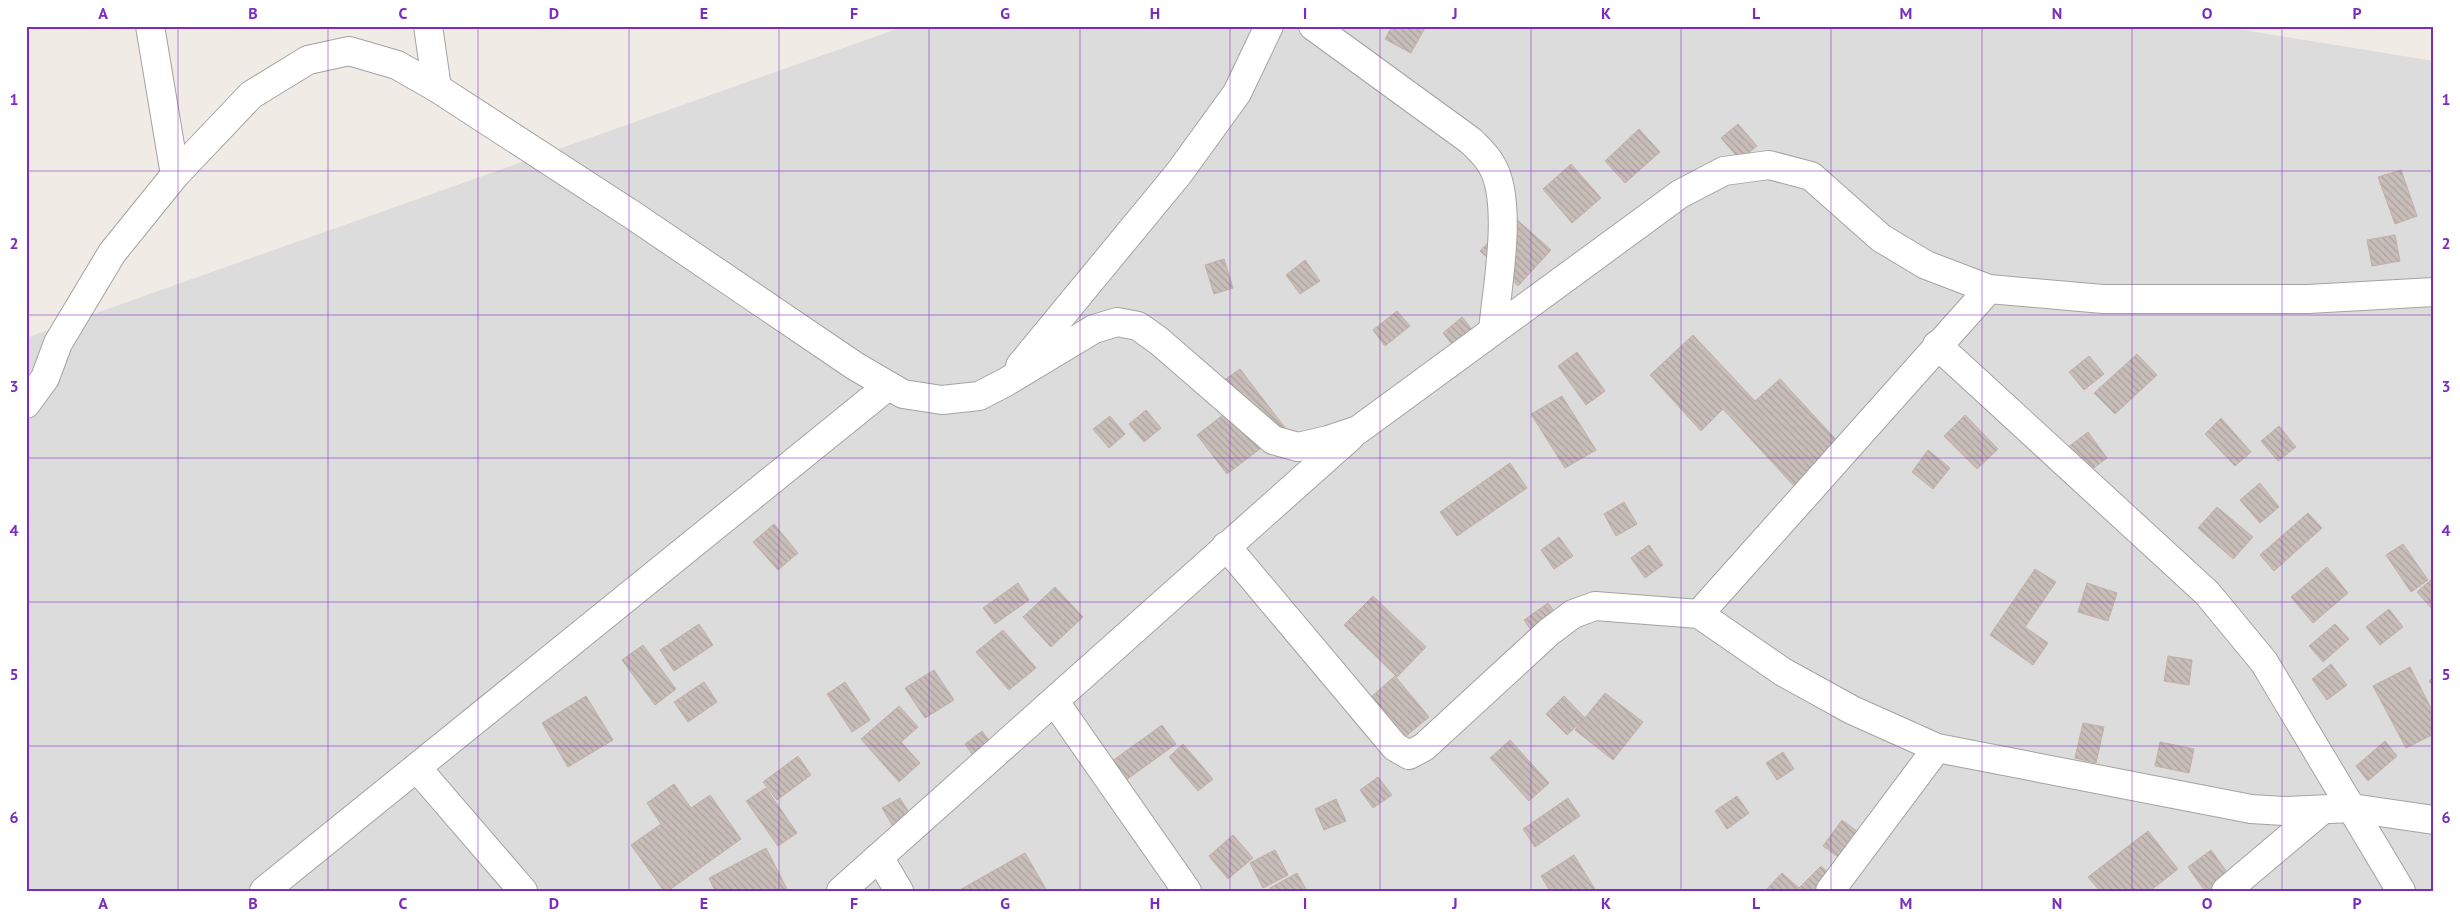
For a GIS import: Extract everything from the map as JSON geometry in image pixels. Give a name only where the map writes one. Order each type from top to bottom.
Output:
[{"type":"street","points":[[150,26],[175,175]]},
{"type":"street","points":[[428,26],[437,88]]},
{"type":"street","points":[[1006,382],[1178,173],[1237,93],[1269,26]]},
{"type":"street","points":[[1313,26],[1471,141],[1492,164],[1500,190],[1503,222],[1493,330]]},
{"type":"street","points":[[26,404],[45,378],[58,343],[112,253],[175,175],[251,95],[308,60],[349,51],[397,65],[437,88],[634,216],[854,366],[904,394],[942,400],[979,396],[1094,329],[1116,322],[1138,326],[1159,341],[1273,440],[1298,447],[1358,430]]},
{"type":"street","points":[[841,891],[1358,430],[1680,194],[1724,171],[1769,165],[1811,176],[1881,238],[1926,265],[1989,289],[2103,299],[2308,299],[2434,292]]},
{"type":"street","points":[[1700,614],[1937,345],[1989,289]]},
{"type":"street","points":[[1937,345],[2207,593],[2264,662],[2401,891]]},
{"type":"street","points":[[264,891],[888,386]]},
{"type":"street","points":[[1226,546],[1395,747],[1409,755],[1424,747],[1550,632],[1573,614],[1595,606],[1700,614],[1783,672],[1852,710],[1937,748],[2251,809],[2284,811],[2352,808],[2434,820]]},
{"type":"street","points":[[1055,702],[1186,891]]},
{"type":"street","points":[[1830,891],[1937,748]]},
{"type":"street","points":[[417,768],[523,891]]},
{"type":"street","points":[[2226,891],[2322,810]]},
{"type":"street","points":[[879,857],[899,891]]},
{"type":"shaded area","points":[[905,26],[2219,26],[2434,61],[2434,891],[26,891],[26,338]]},
{"type":"building","points":[[1392,26],[1426,26],[1411,53],[1385,39]]},
{"type":"building","points":[[1738,124],[1757,146],[1740,160],[1721,138]]},
{"type":"building","points":[[1639,129],[1660,152],[1625,183],[1605,161]]},
{"type":"building","points":[[1571,164],[1601,198],[1572,223],[1543,189]]},
{"type":"building","points":[[2401,170],[2417,216],[2395,224],[2378,177]]},
{"type":"building","points":[[1513,216],[1551,250],[1518,286],[1480,251]]},
{"type":"building","points":[[2395,235],[2400,261],[2372,266],[2367,240]]},
{"type":"building","points":[[1224,259],[1233,288],[1214,294],[1205,265]]},
{"type":"building","points":[[1305,260],[1320,281],[1300,294],[1286,275]]},
{"type":"building","points":[[1397,311],[1410,326],[1385,346],[1373,330]]},
{"type":"building","points":[[1462,317],[1478,337],[1459,353],[1443,333]]},
{"type":"building","points":[[1693,335],[1755,401],[1780,379],[1841,445],[1795,487],[1723,409],[1701,431],[1650,375]]},
{"type":"building","points":[[1577,352],[1605,391],[1586,405],[1558,366]]},
{"type":"building","points":[[2137,354],[2157,375],[2115,414],[2094,393]]},
{"type":"building","points":[[2089,356],[2104,374],[2084,390],[2069,372]]},
{"type":"building","points":[[1240,369],[1286,429],[1227,474],[1197,435],[1236,405],[1220,383]]},
{"type":"building","points":[[1562,396],[1596,450],[1565,468],[1531,414]]},
{"type":"building","points":[[1146,410],[1161,428],[1144,442],[1129,424]]},
{"type":"building","points":[[1965,415],[1998,449],[1977,469],[1944,436]]},
{"type":"building","points":[[1110,416],[1125,434],[1109,448],[1093,429]]},
{"type":"building","points":[[2221,418],[2251,452],[2235,466],[2205,434]]},
{"type":"building","points":[[2279,426],[2296,447],[2278,461],[2261,441]]},
{"type":"building","points":[[2088,432],[2107,458],[2087,473],[2068,447]]},
{"type":"building","points":[[1928,450],[1950,468],[1933,489],[1912,472]]},
{"type":"building","points":[[1510,463],[1527,488],[1457,536],[1440,512]]},
{"type":"building","points":[[2260,483],[2279,507],[2260,523],[2240,500]]},
{"type":"building","points":[[1624,502],[1637,524],[1616,536],[1604,514]]},
{"type":"building","points":[[2217,507],[2253,537],[2233,559],[2198,528]]},
{"type":"building","points":[[2308,513],[2322,528],[2274,571],[2260,555]]},
{"type":"building","points":[[774,524],[798,553],[778,570],[753,542]]},
{"type":"building","points":[[1559,537],[1573,556],[1554,569],[1541,550]]},
{"type":"building","points":[[2403,544],[2428,580],[2411,592],[2386,555]]},
{"type":"building","points":[[1649,545],[1663,565],[1645,578],[1631,558]]},
{"type":"building","points":[[2327,567],[2348,593],[2313,623],[2291,597]]},
{"type":"building","points":[[2035,569],[2056,582],[2025,627],[2048,643],[2033,665],[1990,635]]},
{"type":"building","points":[[2434,577],[2434,611],[2417,592]]},
{"type":"building","points":[[1018,583],[1029,600],[995,624],[983,608]]},
{"type":"building","points":[[2087,583],[2117,593],[2108,621],[2078,612]]},
{"type":"building","points":[[1055,587],[1083,617],[1051,647],[1023,617]]},
{"type":"building","points":[[1373,596],[1426,647],[1397,677],[1344,625]]},
{"type":"building","points":[[1548,603],[1562,622],[1537,639],[1524,620]]},
{"type":"building","points":[[2389,609],[2403,627],[2380,645],[2366,627]]},
{"type":"building","points":[[699,624],[713,645],[674,671],[660,650]]},
{"type":"building","points":[[2335,624],[2349,639],[2323,662],[2309,646]]},
{"type":"building","points":[[1003,630],[1036,668],[1009,690],[976,652]]},
{"type":"building","points":[[643,645],[676,689],[655,705],[622,660]]},
{"type":"building","points":[[2168,656],[2192,660],[2189,685],[2164,681]]},
{"type":"building","points":[[2331,664],[2347,685],[2327,700],[2312,679]]},
{"type":"building","points":[[2410,667],[2434,714],[2434,734],[2406,748],[2373,686]]},
{"type":"building","points":[[934,670],[954,700],[925,718],[905,688]]},
{"type":"building","points":[[1395,676],[1429,717],[1405,737],[1371,697]]},
{"type":"building","points":[[2434,676],[2434,687],[2429,681]]},
{"type":"building","points":[[704,682],[717,702],[688,722],[674,702]]},
{"type":"building","points":[[845,682],[870,720],[852,732],[827,694]]},
{"type":"building","points":[[1605,693],[1643,722],[1613,760],[1575,730]]},
{"type":"building","points":[[586,696],[613,740],[568,767],[542,723]]},
{"type":"building","points":[[1564,696],[1585,718],[1567,735],[1546,714]]},
{"type":"building","points":[[899,706],[918,727],[901,742],[920,763],[899,782],[861,739]]},
{"type":"building","points":[[2083,723],[2104,727],[2096,763],[2075,758]]},
{"type":"building","points":[[1162,725],[1176,744],[1122,783],[1108,764]]},
{"type":"building","points":[[982,731],[997,751],[979,764],[965,744]]},
{"type":"building","points":[[1510,740],[1549,783],[1529,801],[1490,758]]},
{"type":"building","points":[[2385,741],[2397,756],[2368,781],[2356,766]]},
{"type":"building","points":[[2160,742],[2194,749],[2189,773],[2155,766]]},
{"type":"building","points":[[1183,744],[1213,779],[1198,791],[1169,757]]},
{"type":"building","points":[[1783,752],[1794,769],[1777,780],[1766,763]]},
{"type":"building","points":[[798,756],[811,775],[777,800],[763,782]]},
{"type":"building","points":[[1378,777],[1392,795],[1373,808],[1360,790]]},
{"type":"building","points":[[674,784],[691,808],[710,795],[741,839],[668,891],[664,891],[631,845],[661,824],[647,803]]},
{"type":"building","points":[[766,788],[797,833],[778,846],[746,801]]},
{"type":"building","points":[[1737,796],[1749,813],[1727,829],[1715,811]]},
{"type":"building","points":[[900,798],[918,827],[900,838],[882,808]]},
{"type":"building","points":[[1568,798],[1580,816],[1535,847],[1523,829]]},
{"type":"building","points":[[1336,799],[1346,821],[1324,830],[1315,809]]},
{"type":"building","points":[[1842,820],[1874,844],[1855,869],[1823,846]]},
{"type":"building","points":[[2148,831],[2178,869],[2150,891],[2100,891],[2088,877]]},
{"type":"building","points":[[1233,835],[1253,858],[1228,879],[1209,856]]},
{"type":"building","points":[[766,848],[788,891],[715,891],[709,878]]},
{"type":"building","points":[[1275,850],[1288,875],[1263,888],[1250,863]]},
{"type":"building","points":[[2211,850],[2234,882],[2221,891],[2205,891],[2188,867]]},
{"type":"building","points":[[1025,853],[1047,891],[958,891]]},
{"type":"building","points":[[1574,855],[1596,891],[1550,891],[1541,876]]},
{"type":"building","points":[[1821,866],[1842,885],[1837,891],[1765,891],[1782,873],[1799,888]]},
{"type":"building","points":[[1297,873],[1307,891],[1271,891],[1270,888]]}]
